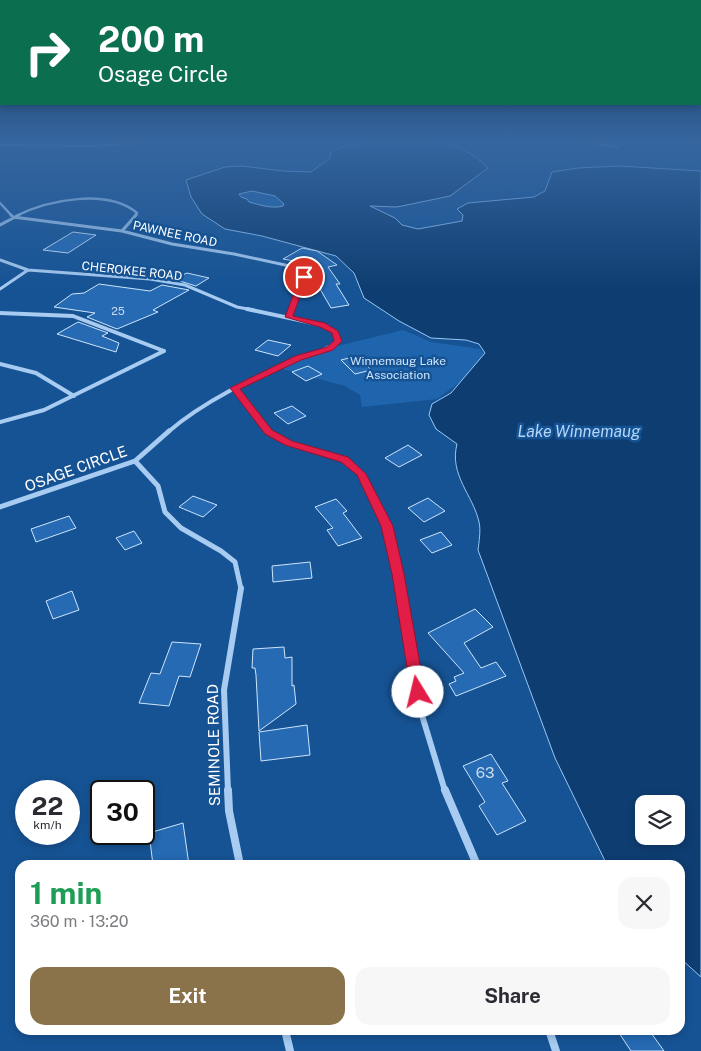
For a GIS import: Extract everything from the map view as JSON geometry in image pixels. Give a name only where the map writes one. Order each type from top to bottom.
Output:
[{"type":"street","points":[[0,224],[38,205],[57,200],[83,198],[110,201],[130,207],[137,214],[122,231]]},
{"type":"street","points":[[0,203],[13,217]]},
{"type":"street","name":"PAWNEE ROAD","points":[[13,217],[122,231],[172,244],[234,254],[299,268],[304,277],[289,317]]},
{"type":"street","name":"CHEROKEE ROAD","points":[[0,260],[28,270],[150,280],[185,285],[237,308],[289,317]]},
{"type":"street","points":[[0,289],[28,270]]},
{"type":"street","points":[[0,314],[73,316],[164,351],[44,410],[0,422]]},
{"type":"street","name":"OSAGE CIRCLE","points":[[0,507],[136,461],[175,426],[234,388],[298,358],[330,348],[338,341],[336,332],[322,325],[289,317]]},
{"type":"street","points":[[0,364],[36,373],[74,396]]},
{"type":"street","points":[[234,388],[269,432],[288,443],[344,460],[361,474],[387,526],[398,574],[421,712],[447,798],[475,860]]},
{"type":"street","name":"SEMINOLE ROAD","points":[[136,461],[158,486],[165,512],[181,528],[221,551],[235,562],[241,586],[224,690],[229,811],[239,860]]},
{"type":"street","points":[[286,1035],[290,1051]]},
{"type":"street","points":[[551,1035],[556,1051]]},
{"type":"green space","points":[[252,191],[275,196],[284,204],[278,207],[260,206],[253,204],[239,194]]},
{"type":"green space","name":"Winnemaug Lake Association","points":[[403,330],[431,342],[480,349],[486,357],[465,378],[437,399],[362,407],[360,395],[345,386],[282,369],[301,355]]},
{"type":"water","name":"Lake Winnemaug","points":[[189,191],[252,191],[239,194],[249,202],[279,207],[284,204],[275,196],[252,191],[457,191],[450,196],[397,207],[370,206],[395,218],[402,225],[418,229],[462,221],[463,215],[457,209],[468,203],[534,197],[545,191],[701,191],[701,977],[685,963],[685,860],[605,860],[555,758],[478,550],[479,522],[456,465],[457,444],[436,429],[429,415],[432,404],[451,393],[485,353],[479,344],[466,340],[431,338],[399,321],[364,298],[354,273],[336,256],[262,236],[225,229],[202,214]]},
{"type":"building","points":[[73,232],[96,235],[68,253],[43,250]]},
{"type":"building","points":[[302,248],[317,251],[337,265],[328,267],[340,284],[336,284],[349,305],[331,308],[305,263],[283,259]]},
{"type":"building","points":[[187,273],[209,278],[196,286],[173,279]]},
{"type":"building","points":[[99,284],[150,291],[162,285],[189,290],[153,310],[158,312],[117,329],[87,317],[95,313],[54,307],[72,294],[84,293]]},
{"type":"building","points":[[78,322],[108,333],[102,336],[119,343],[116,352],[57,334]]},
{"type":"building","points":[[268,340],[291,345],[278,356],[255,350]]},
{"type":"building","points":[[357,356],[371,370],[355,374],[341,360]]},
{"type":"building","points":[[308,366],[322,374],[306,381],[292,372]]},
{"type":"building","points":[[292,406],[306,416],[288,424],[274,413]]},
{"type":"building","points":[[408,445],[422,455],[399,467],[385,458]]},
{"type":"building","points":[[193,496],[217,505],[203,517],[179,507]]},
{"type":"building","points":[[428,498],[445,511],[424,522],[408,508]]},
{"type":"building","points":[[336,499],[347,511],[343,513],[362,538],[338,546],[327,530],[333,528],[315,507]]},
{"type":"building","points":[[69,516],[76,528],[36,542],[31,529]]},
{"type":"building","points":[[134,531],[142,543],[125,550],[116,538]]},
{"type":"building","points":[[441,532],[452,545],[432,553],[420,540]]},
{"type":"building","points":[[310,562],[312,578],[273,582],[272,566]]},
{"type":"building","points":[[72,591],[79,610],[53,619],[46,601]]},
{"type":"building","points":[[475,609],[493,627],[464,643],[481,668],[496,662],[506,676],[456,696],[449,684],[456,681],[454,677],[464,673],[428,633]]},
{"type":"building","points":[[172,642],[201,644],[190,677],[179,676],[169,706],[139,703],[151,673],[160,674]]},
{"type":"building","points":[[284,647],[285,658],[292,657],[292,686],[294,685],[296,704],[259,731],[256,675],[255,668],[252,668],[253,649]]},
{"type":"building","points":[[307,725],[310,755],[261,761],[259,732]]},
{"type":"building","points":[[491,754],[508,781],[502,783],[526,821],[497,835],[479,806],[485,802],[463,766]]},
{"type":"building","points":[[183,823],[188,860],[152,860],[150,845],[155,845],[155,831]]},
{"type":"building","points":[[620,1035],[653,1035],[664,1051],[631,1051]]},
{"type":"route","points":[[304,277],[289,317],[322,325],[336,332],[338,341],[330,348],[298,358],[234,388],[269,432],[288,443],[344,460],[361,474],[387,526],[398,574],[418,692]]}]
